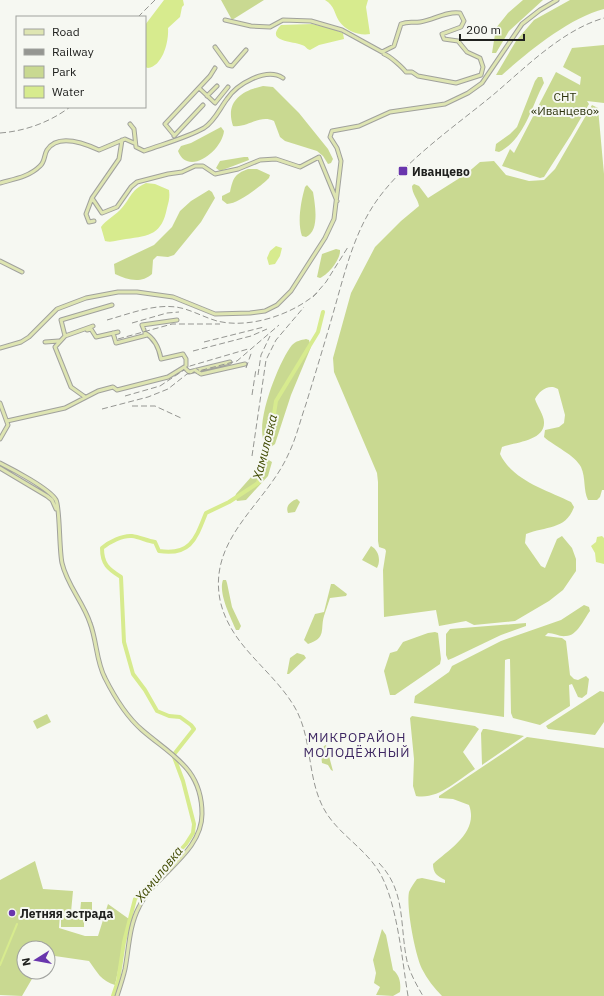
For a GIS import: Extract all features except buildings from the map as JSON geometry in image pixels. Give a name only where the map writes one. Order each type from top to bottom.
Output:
[{"type":"street","points":[[0,348],[21,342],[29,337],[57,309],[86,298],[118,292],[137,292],[173,297],[215,314],[250,313],[271,308],[283,300],[291,291],[325,238],[334,219],[341,161],[337,148],[330,137],[332,132],[359,126],[390,112],[446,104],[468,93],[482,82],[517,29],[532,15],[557,0]]},
{"type":"street","points":[[224,20],[251,26],[270,27],[282,20],[311,21],[342,30],[382,52],[394,46],[401,24],[404,22],[419,22],[437,18],[449,12],[460,13],[464,21],[461,27],[442,34],[442,36],[444,39],[458,41],[467,52],[480,58],[483,66],[480,75],[456,83],[418,76],[412,72],[406,72],[402,67],[384,54]]},
{"type":"street","points":[[215,47],[228,65],[232,66],[246,50]]},
{"type":"street","points":[[175,139],[174,135],[165,124],[210,76],[215,68]]},
{"type":"street","points":[[0,183],[26,176],[35,170],[43,162],[47,150],[56,143],[73,141],[100,150],[122,140],[130,140],[139,150],[144,151],[209,124],[230,94],[245,84],[264,75],[277,75],[283,78]]},
{"type":"street","points":[[208,96],[217,86]]},
{"type":"street","points":[[199,88],[215,103],[228,87]]},
{"type":"street","points":[[174,135],[203,105]]},
{"type":"street","points":[[130,124],[134,129],[134,143]]},
{"type":"street","points":[[94,221],[89,222],[86,214],[92,198],[118,159],[122,140]]},
{"type":"street","points":[[92,198],[100,212],[105,213],[114,210],[120,204],[134,184],[145,179],[179,173],[198,165],[203,166],[215,174],[268,159],[282,160],[300,168],[319,157],[337,201]]},
{"type":"street","points":[[0,261],[22,272]]},
{"type":"street","points":[[65,336],[61,320],[112,306]]},
{"type":"street","points":[[177,320],[142,325],[144,331],[158,346],[161,359],[183,354],[186,359],[185,368]]},
{"type":"street","points":[[85,397],[71,387],[55,347],[65,336],[93,326]]},
{"type":"street","points":[[79,331],[92,329],[96,337],[118,332]]},
{"type":"street","points":[[113,333],[116,343],[149,335]]},
{"type":"street","points":[[45,342],[60,341]]},
{"type":"street","points":[[185,368],[189,372],[230,362]]},
{"type":"street","points":[[196,371],[201,374],[245,364]]},
{"type":"street","points":[[7,421],[65,408],[98,391],[113,387],[118,390],[168,377],[185,368]]},
{"type":"street","points":[[0,403],[8,427],[0,439]]},
{"type":"street","points":[[0,463],[41,487],[55,498],[58,515],[59,547],[64,572],[89,620],[105,678],[134,722],[173,754],[189,771],[198,789],[201,806],[201,826],[194,843],[157,883],[139,906],[132,924],[125,969],[117,996]]},
{"type":"street","points":[[0,468],[47,496],[55,504],[58,515]]},
{"type":"green space","points":[[221,0],[264,0],[232,20]]},
{"type":"green space","points":[[523,0],[543,0],[509,31],[496,53],[492,53],[496,28],[508,13]]},
{"type":"green space","points":[[570,0],[604,0],[604,9],[591,13],[563,28],[524,56],[502,75],[496,75],[516,41],[534,20]]},
{"type":"green space","name":"СНТ «Иванцево»","points":[[604,45],[604,103],[587,101],[589,104],[544,177],[540,178],[502,166],[510,149],[514,153],[556,72],[580,85],[581,77],[563,67],[572,48]]},
{"type":"green space","points":[[538,77],[542,77],[544,83],[521,131],[508,146],[499,152],[495,151],[496,144],[517,127],[535,81]]},
{"type":"green space","points":[[263,86],[273,87],[299,113],[328,149],[333,159],[331,163],[328,164],[323,156],[317,151],[285,141],[280,137],[274,121],[269,119],[233,126],[231,110],[233,104],[248,91]]},
{"type":"green space","points":[[592,105],[598,108],[604,174],[604,490],[602,490],[600,497],[597,500],[588,500],[584,475],[581,467],[574,459],[544,437],[545,430],[559,427],[564,423],[565,415],[558,389],[555,387],[548,387],[539,393],[535,399],[544,419],[543,428],[540,433],[528,440],[502,447],[500,454],[513,471],[522,478],[541,489],[571,502],[574,507],[566,520],[561,524],[526,534],[525,543],[541,566],[545,568],[557,539],[562,536],[572,548],[576,559],[576,571],[563,590],[549,601],[515,621],[474,625],[466,621],[439,626],[436,610],[384,617],[383,570],[386,551],[385,549],[379,547],[378,541],[377,473],[334,372],[333,358],[351,293],[375,247],[401,221],[419,206],[412,189],[414,184],[419,186],[428,198],[466,174],[480,162],[494,161],[506,175],[529,181],[544,180],[555,169]]},
{"type":"green space","points":[[221,127],[224,131],[222,139],[211,153],[204,158],[189,162],[183,158],[178,151],[181,146],[191,143]]},
{"type":"green space","points":[[248,157],[249,160],[220,171],[216,168],[220,161]]},
{"type":"green space","points":[[248,169],[257,169],[270,175],[269,178],[243,198],[227,204],[222,200],[222,196],[230,192],[233,180],[237,175]]},
{"type":"green space","points":[[307,185],[313,192],[316,217],[313,229],[306,237],[302,236],[300,212],[305,187]]},
{"type":"green space","points":[[209,190],[215,198],[201,222],[174,255],[168,257],[157,256],[153,260],[152,274],[143,279],[134,280],[115,274],[114,264],[154,245],[172,227],[180,211],[191,201]]},
{"type":"green space","points":[[336,249],[340,250],[340,254],[333,266],[327,274],[320,278],[317,277],[322,254]]},
{"type":"green space","points":[[306,339],[309,340],[311,347],[291,395],[275,444],[271,447],[266,445],[263,436],[262,424],[274,379],[280,365],[292,345]]},
{"type":"green space","points":[[267,459],[272,462],[268,476],[246,500],[237,501],[235,497],[236,494]]},
{"type":"green space","points":[[297,499],[300,502],[295,512],[288,513],[287,508],[289,504]]},
{"type":"green space","points":[[371,546],[376,550],[378,556],[379,562],[377,568],[362,560]]},
{"type":"green space","points":[[223,580],[226,580],[232,607],[241,626],[239,630],[236,630],[226,605],[222,592]]},
{"type":"green space","points":[[331,584],[334,584],[347,594],[346,596],[330,598],[324,616],[322,633],[318,639],[308,644],[304,640],[315,614],[324,612]]},
{"type":"green space","points":[[584,605],[589,607],[590,611],[574,633],[564,636],[548,633],[545,636],[562,638],[566,641],[570,675],[574,679],[578,680],[586,676],[589,679],[587,694],[582,698],[578,697],[572,684],[569,685],[570,706],[540,725],[513,718],[511,713],[510,659],[505,660],[504,717],[414,703],[415,696],[449,672],[452,666],[501,641],[561,620]]},
{"type":"green space","points":[[526,623],[526,626],[501,635],[448,660],[446,655],[446,634],[450,629]]},
{"type":"green space","points":[[435,632],[438,633],[441,659],[440,664],[395,695],[390,695],[384,671],[390,653],[397,651],[403,642]]},
{"type":"green space","points":[[297,653],[304,655],[306,658],[289,674],[287,674],[290,658]]},
{"type":"green space","points":[[600,691],[604,692],[604,722],[595,735],[548,729],[546,726]]},
{"type":"green space","points":[[47,714],[51,722],[37,729],[33,721]]},
{"type":"green space","points":[[412,716],[475,726],[479,729],[463,752],[475,769],[440,792],[432,795],[416,796],[413,786],[414,759],[410,718]]},
{"type":"green space","points":[[483,729],[524,736],[482,765],[481,733]]},
{"type":"green space","points":[[527,737],[604,748],[604,996],[442,996],[428,980],[419,962],[412,930],[408,899],[409,892],[417,879],[422,878],[445,883],[445,880],[438,876],[435,872],[433,864],[461,839],[470,824],[471,815],[469,805],[453,799],[439,798],[439,796]]},
{"type":"green space","points":[[326,745],[333,771],[328,765],[322,763],[321,755],[324,746]]},
{"type":"green space","points":[[35,861],[43,889],[73,891],[71,912],[60,914],[59,928],[85,936],[98,936],[108,904],[129,919],[115,985],[103,979],[89,961],[56,956],[56,940],[16,940],[16,980],[31,980],[22,996],[0,995],[0,880]]},
{"type":"green space","points":[[81,902],[92,902],[92,913],[80,913]]},
{"type":"green space","points":[[61,915],[84,915],[84,927],[61,927]]},
{"type":"green space","points":[[382,929],[386,935],[393,970],[399,977],[400,983],[400,992],[393,996],[376,995],[380,987],[374,983],[376,973],[373,960]]},
{"type":"water","points":[[164,0],[183,0],[184,5],[182,7],[180,17],[168,28],[166,46],[161,58],[158,63],[148,68],[146,67],[146,24]]},
{"type":"water","points":[[325,0],[368,0],[366,7],[370,34],[357,33],[345,28],[339,21],[331,5]]},
{"type":"water","points":[[312,24],[343,33],[344,39],[319,45],[310,50],[303,45],[282,40],[276,35],[281,25]]},
{"type":"water","points":[[146,183],[155,184],[169,190],[169,201],[162,223],[154,232],[142,237],[113,242],[105,241],[101,227],[124,206],[136,189]]},
{"type":"water","points":[[276,246],[282,248],[280,256],[275,264],[269,265],[267,258],[270,251]]},
{"type":"water","points":[[602,536],[604,538],[604,564],[596,562],[595,553],[591,546],[596,542],[597,537]]},
{"type":"waterway","name":"Хамиловка","points":[[175,753],[194,729],[180,717],[169,716],[157,711],[145,690],[133,674],[124,642],[121,577],[107,566],[103,558],[102,548],[116,539],[132,536],[155,542],[159,551],[178,551],[191,543],[199,530],[206,513],[229,502],[258,483],[270,440],[276,401],[318,332],[323,312]]},
{"type":"waterway","name":"Хамиловка","points":[[113,996],[118,981],[124,942],[135,899],[186,844],[193,833],[194,824],[183,781],[174,757]]},
{"type":"waterway","points":[[0,965],[17,924]]},
{"type":"railway","points":[[139,16],[155,0]]},
{"type":"railway","points":[[408,996],[398,930],[390,897],[384,882],[378,870],[371,861],[340,830],[326,813],[313,779],[304,729],[294,706],[285,692],[242,644],[225,616],[220,600],[219,578],[222,558],[230,540],[278,473],[291,449],[357,236],[375,203],[414,159],[531,62],[573,31],[604,18]]},
{"type":"railway","points":[[0,133],[37,125],[68,108]]},
{"type":"railway","points":[[313,297],[326,282],[348,247]]},
{"type":"railway","points":[[107,320],[141,310],[167,306],[186,309],[217,321],[243,323],[283,314],[307,301],[317,293]]},
{"type":"railway","points":[[252,456],[266,360],[276,340],[304,307]]},
{"type":"railway","points":[[132,323],[167,313],[179,312]]},
{"type":"railway","points":[[118,339],[172,324],[220,324]]},
{"type":"railway","points":[[102,409],[148,397],[168,389],[187,374],[237,361],[279,325]]},
{"type":"railway","points":[[204,342],[264,327]]},
{"type":"railway","points":[[193,351],[251,336],[267,329]]},
{"type":"railway","points":[[258,375],[261,355],[270,336]]},
{"type":"railway","points":[[125,396],[160,386],[190,366],[248,349]]},
{"type":"railway","points":[[246,368],[252,351]]},
{"type":"railway","points":[[252,395],[256,369]]},
{"type":"railway","points":[[132,406],[155,406],[181,418]]},
{"type":"railway","points":[[379,863],[387,873],[397,895],[402,919],[407,961],[423,996]]},
{"type":"place","name":"Иванцево","points":[[403,171]]},
{"type":"place","name":"Летняя эстрада","points":[[12,913]]},
{"type":"district","name":"МИКРОРАЙОН МОЛОДЁЖНЫЙ","points":[[357,744]]}]
